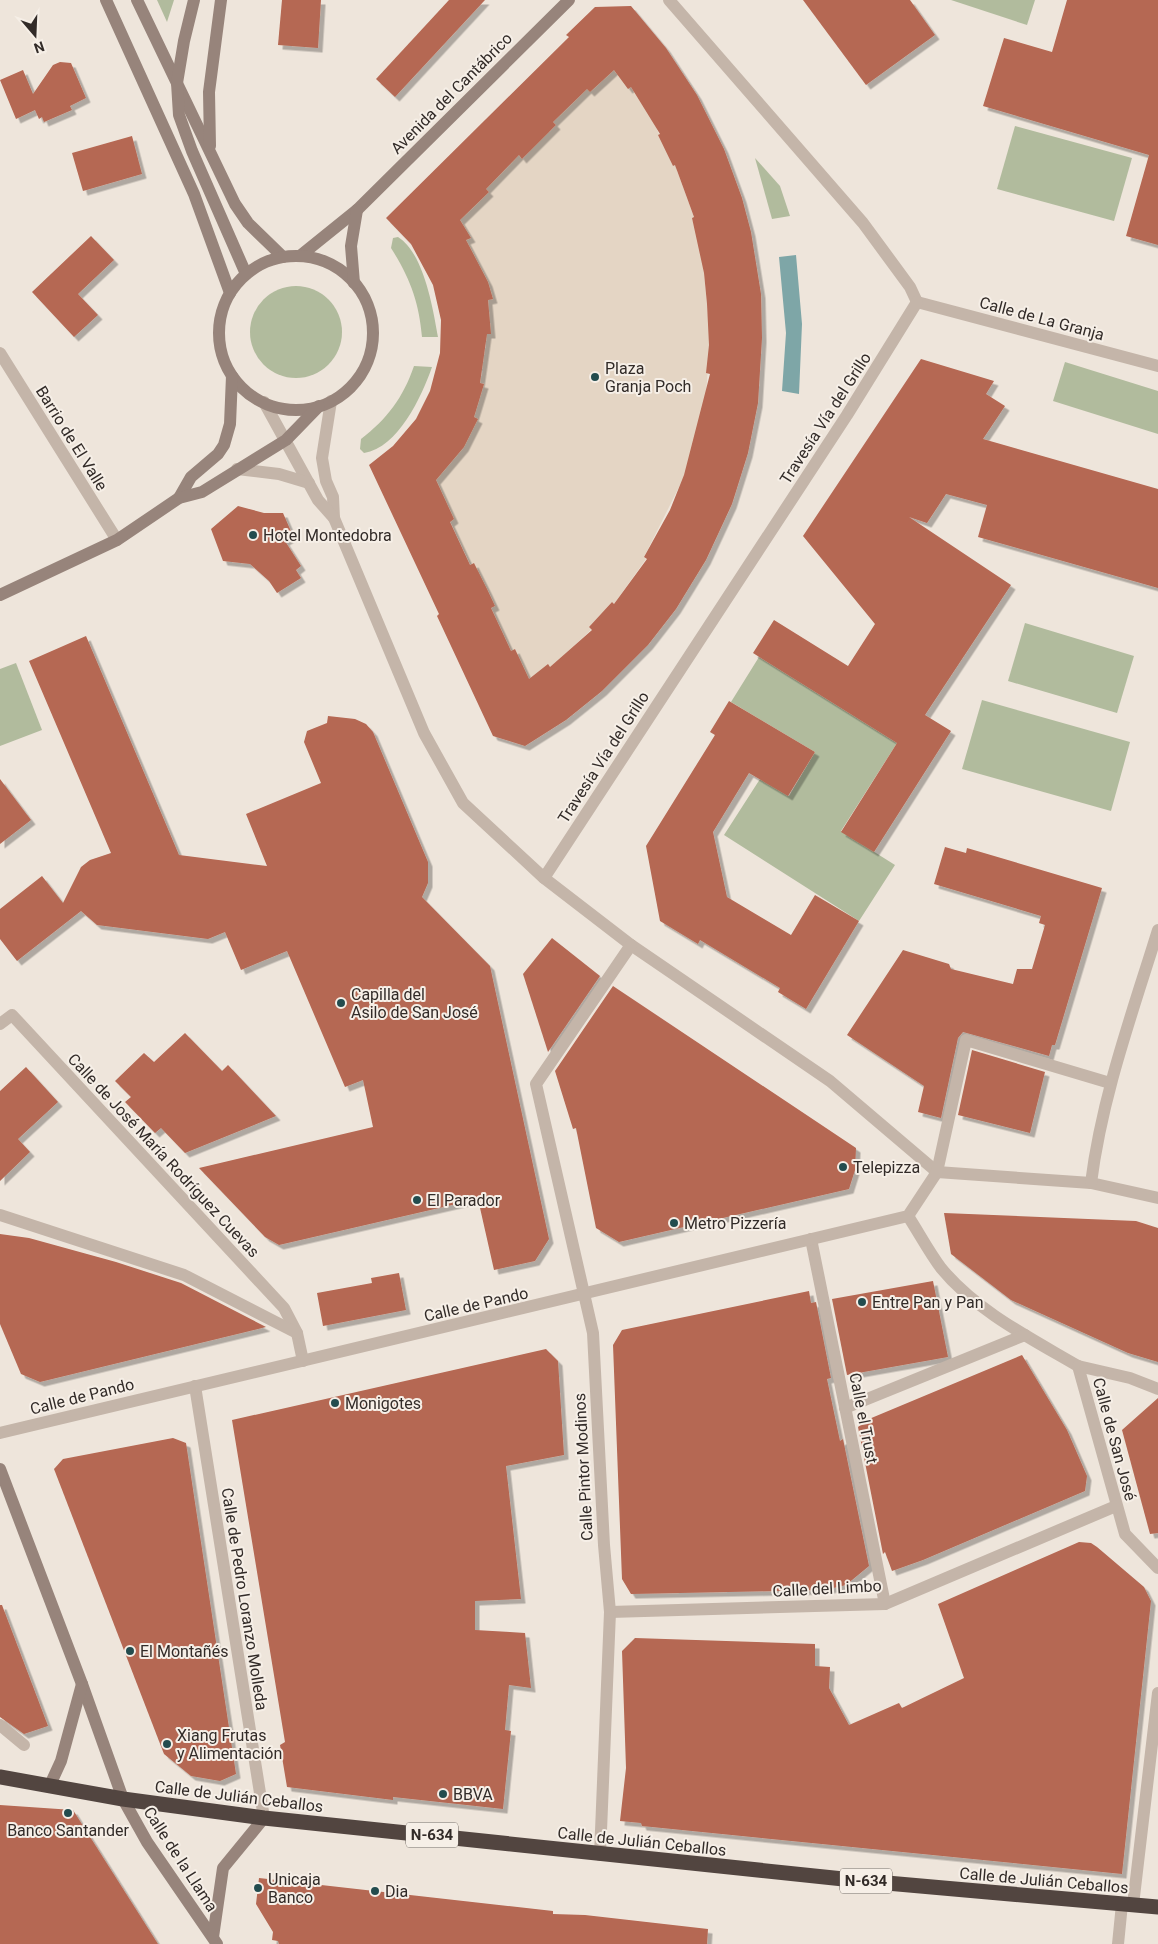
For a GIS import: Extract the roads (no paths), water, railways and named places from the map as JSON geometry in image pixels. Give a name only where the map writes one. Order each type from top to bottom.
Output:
[{"type":"highway","name":"N-634","points":[[0,1778],[50,1785],[123,1799]]},
{"type":"highway","name":"Calle de Julián Ceballos","points":[[123,1799],[264,1818],[600,1855],[1158,1907]]},
{"type":"main road","points":[[106,0],[194,194],[230,293]]},
{"type":"main road","points":[[137,0],[235,204],[248,223],[283,257]]},
{"type":"main road","points":[[194,0],[184,41],[177,84],[178,115],[246,274]]},
{"type":"main road","points":[[210,151],[209,92],[221,0]]},
{"type":"main road","name":"Avenida del Cantábrico","points":[[300,256],[357,210],[569,0]]},
{"type":"main road","points":[[354,283],[351,246],[357,210]]},
{"type":"main road","points":[[300,256],[325,262],[337,268],[354,283],[365,298],[371,314],[372,346],[358,378],[341,395],[325,403],[294,410],[264,402],[247,392],[232,376],[226,365],[219,341],[221,316],[230,293],[246,274],[258,266],[283,257],[300,256]]},
{"type":"main road","points":[[179,498],[191,477],[218,454],[224,445],[230,424],[232,376]]},
{"type":"main road","points":[[0,595],[117,540],[179,498],[202,492],[286,440],[325,403]]},
{"type":"main road","name":"Calle de la Llama","points":[[0,1469],[82,1684],[123,1799],[147,1842],[215,1940]]},
{"type":"main road","points":[[50,1785],[61,1761],[82,1684]]},
{"type":"main road","name":"Calle de la Llama","points":[[215,1940],[223,1868],[264,1818]]},
{"type":"street","points":[[670,0],[862,223],[910,288],[916,302]]},
{"type":"street","name":"Calle de La Granja","points":[[916,302],[1158,366]]},
{"type":"street","name":"Travesía Vía del Grillo","points":[[544,878],[847,415],[916,302]]},
{"type":"street","name":"Barrio de El Valle","points":[[0,352],[117,540]]},
{"type":"street","points":[[264,402],[318,500],[334,518],[424,733],[463,803],[544,878],[631,945],[830,1081],[937,1172],[1091,1183],[1158,1198]]},
{"type":"street","points":[[325,403],[322,458],[326,481],[333,497],[334,518]]},
{"type":"street","points":[[237,469],[279,474],[309,483]]},
{"type":"street","points":[[1091,1183],[1096,1138],[1110,1083],[1158,930]]},
{"type":"street","name":"Calle Pintor Modinos","points":[[600,1855],[610,1612],[604,1545],[593,1333],[536,1084],[631,945]]},
{"type":"street","name":"Calle de José María Rodríguez Cuevas","points":[[0,1024],[12,1014],[284,1308],[297,1333],[303,1361]]},
{"type":"street","points":[[908,1216],[937,1172],[966,1040],[1110,1083]]},
{"type":"street","points":[[0,1215],[184,1275],[297,1333]]},
{"type":"street","name":"Calle de Pando","points":[[0,1433],[908,1216]]},
{"type":"street","name":"Calle de San José","points":[[908,1216],[941,1268],[965,1292],[1025,1335],[1078,1366],[1125,1534],[1158,1568]]},
{"type":"street","name":"Calle el Trust","points":[[811,1239],[885,1604]]},
{"type":"street","points":[[845,1408],[1025,1335]]},
{"type":"street","points":[[1078,1366],[1130,1378],[1158,1389]]},
{"type":"street","name":"Calle de Pedro Loranzo Molleda","points":[[195,1386],[264,1818]]},
{"type":"street","name":"Calle del Limbo","points":[[610,1612],[885,1604],[1116,1506]]},
{"type":"street","points":[[1118,1944],[1127,1905],[1158,1693]]},
{"type":"street","points":[[0,1725],[24,1745]]},
{"type":"water","points":[[796,255],[802,324],[799,394],[782,391],[786,333],[779,257]]},
{"type":"place","name":"Plaza Granja Poch","points":[[595,377]]},
{"type":"place","name":"Hotel Montedobra","points":[[253,535]]},
{"type":"place","name":"Capilla del Asilo de San José","points":[[341,1003]]},
{"type":"place","name":"Telepizza","points":[[843,1167]]},
{"type":"place","name":"El Parador","points":[[417,1200]]},
{"type":"place","name":"Metro Pizzería","points":[[674,1223]]},
{"type":"place","name":"Entre Pan y Pan","points":[[862,1302]]},
{"type":"place","name":"Monigotes","points":[[335,1403]]},
{"type":"place","name":"El Montañés","points":[[130,1651]]},
{"type":"place","name":"Xiang Frutas y Alimentación","points":[[167,1744]]},
{"type":"place","name":"BBVA","points":[[443,1794]]},
{"type":"place","name":"Banco Santander","points":[[68,1813]]},
{"type":"place","name":"Unicaja Banco","points":[[258,1888]]},
{"type":"place","name":"Dia","points":[[375,1891]]}]
